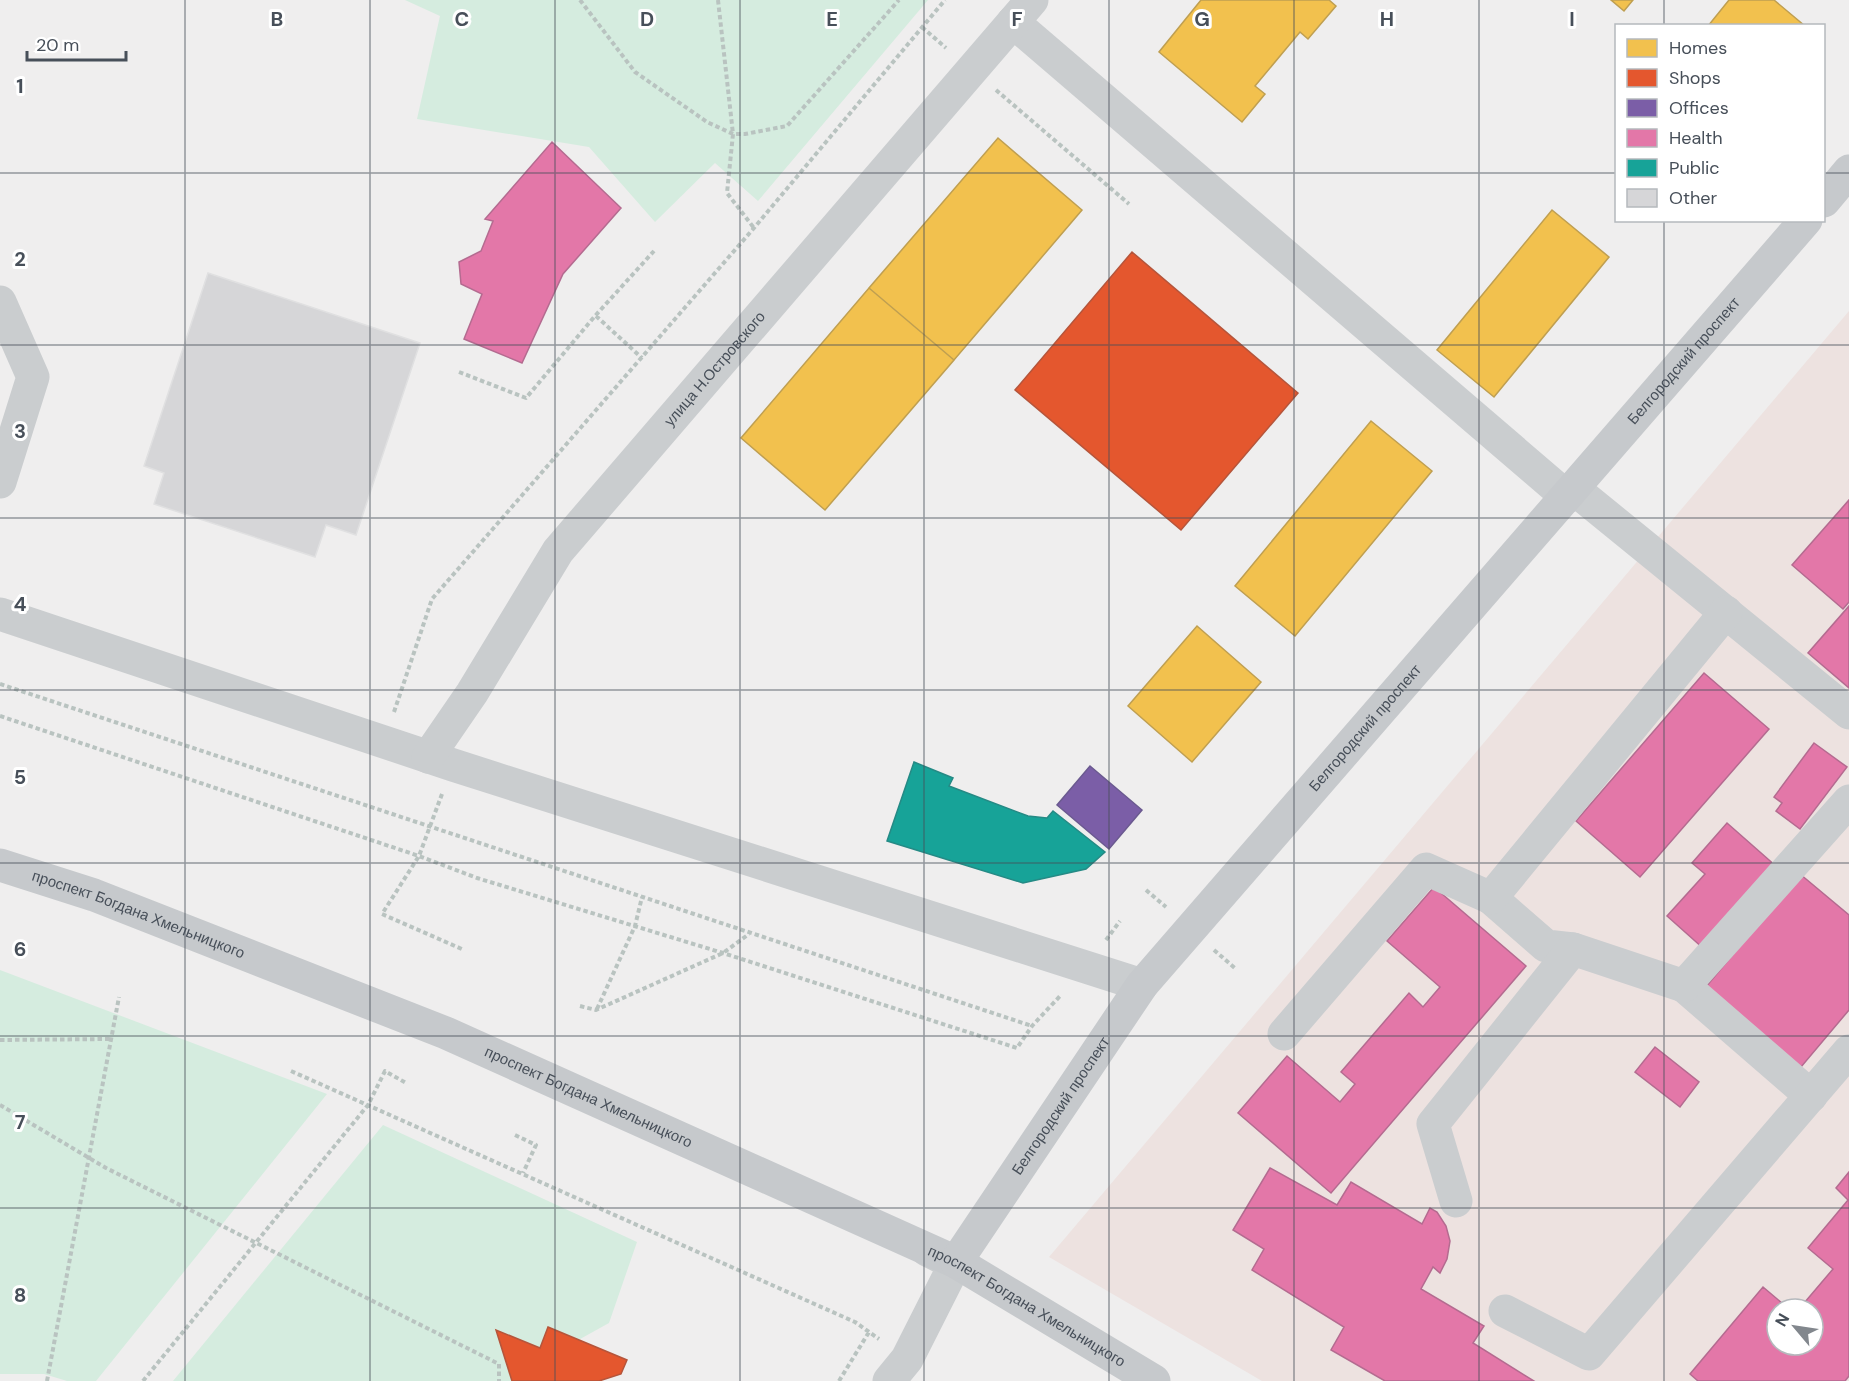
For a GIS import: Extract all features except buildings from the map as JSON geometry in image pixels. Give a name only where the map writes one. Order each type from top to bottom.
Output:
[{"type":"main road","points":[[1825,200],[1849,171]]},
{"type":"main road","name":"Белгородский проспект","points":[[955,1263],[1142,985],[1804,222]]},
{"type":"main road","name":"проспект Богдана Хмельницкого","points":[[0,864],[94,895],[446,1033],[923,1247],[955,1263],[1154,1381]]},
{"type":"street","points":[[1022,11],[1570,493],[1725,612],[1849,713]]},
{"type":"street","name":"улица Н.Островского","points":[[441,761],[472,693],[558,551],[1022,11]]},
{"type":"street","points":[[0,302],[33,377],[0,482]]},
{"type":"street","points":[[1491,898],[1725,612]]},
{"type":"street","points":[[0,614],[441,761],[1142,985]]},
{"type":"street","points":[[1684,986],[1849,801]]},
{"type":"street","points":[[1284,1034],[1426,869],[1491,898],[1546,946],[1573,949],[1684,986],[1811,1096]]},
{"type":"street","points":[[1456,1201],[1433,1124],[1573,949]]},
{"type":"street","points":[[1505,1311],[1588,1354],[1849,1052]]},
{"type":"street","points":[[898,1370],[955,1263]]},
{"type":"path","points":[[580,0],[635,72],[707,122],[733,134],[746,134],[787,126],[899,0]]},
{"type":"path","points":[[718,0],[733,134],[727,193],[754,228]]},
{"type":"path","points":[[383,742],[432,599],[754,228],[945,0]]},
{"type":"path","points":[[1003,96],[1129,204]]},
{"type":"path","points":[[459,372],[526,398],[654,251]]},
{"type":"path","points":[[596,316],[642,358]]},
{"type":"path","points":[[0,684],[1032,1026],[1017,1048],[723,953],[477,878],[419,856],[0,716]]},
{"type":"path","points":[[441,761],[430,827],[419,856],[382,914],[464,950]]},
{"type":"path","points":[[596,1010],[635,926],[642,897]]},
{"type":"path","points":[[580,1006],[596,1010],[723,953],[750,933]]},
{"type":"path","points":[[47,1381],[119,997]]},
{"type":"path","points":[[0,1040],[111,1039]]},
{"type":"path","points":[[291,1071],[855,1322],[869,1332],[898,1370]]},
{"type":"path","points":[[143,1381],[368,1105],[385,1071],[406,1083]]},
{"type":"path","points":[[0,1105],[88,1158],[499,1364],[499,1381]]},
{"type":"path","points":[[515,1135],[536,1145],[523,1173]]},
{"type":"path","points":[[839,1381],[869,1332]]},
{"type":"shaded area","points":[[1849,311],[1849,1381],[1262,1381],[1049,1257]]},
{"type":"green space","points":[[405,0],[928,0],[758,201],[715,163],[655,222],[589,147],[417,119],[440,16]]},
{"type":"green space","points":[[0,970],[327,1094],[96,1381],[67,1381],[44,1374],[0,1374]]},
{"type":"green space","points":[[383,1125],[637,1242],[609,1323],[535,1364],[541,1381],[173,1381]]}]
